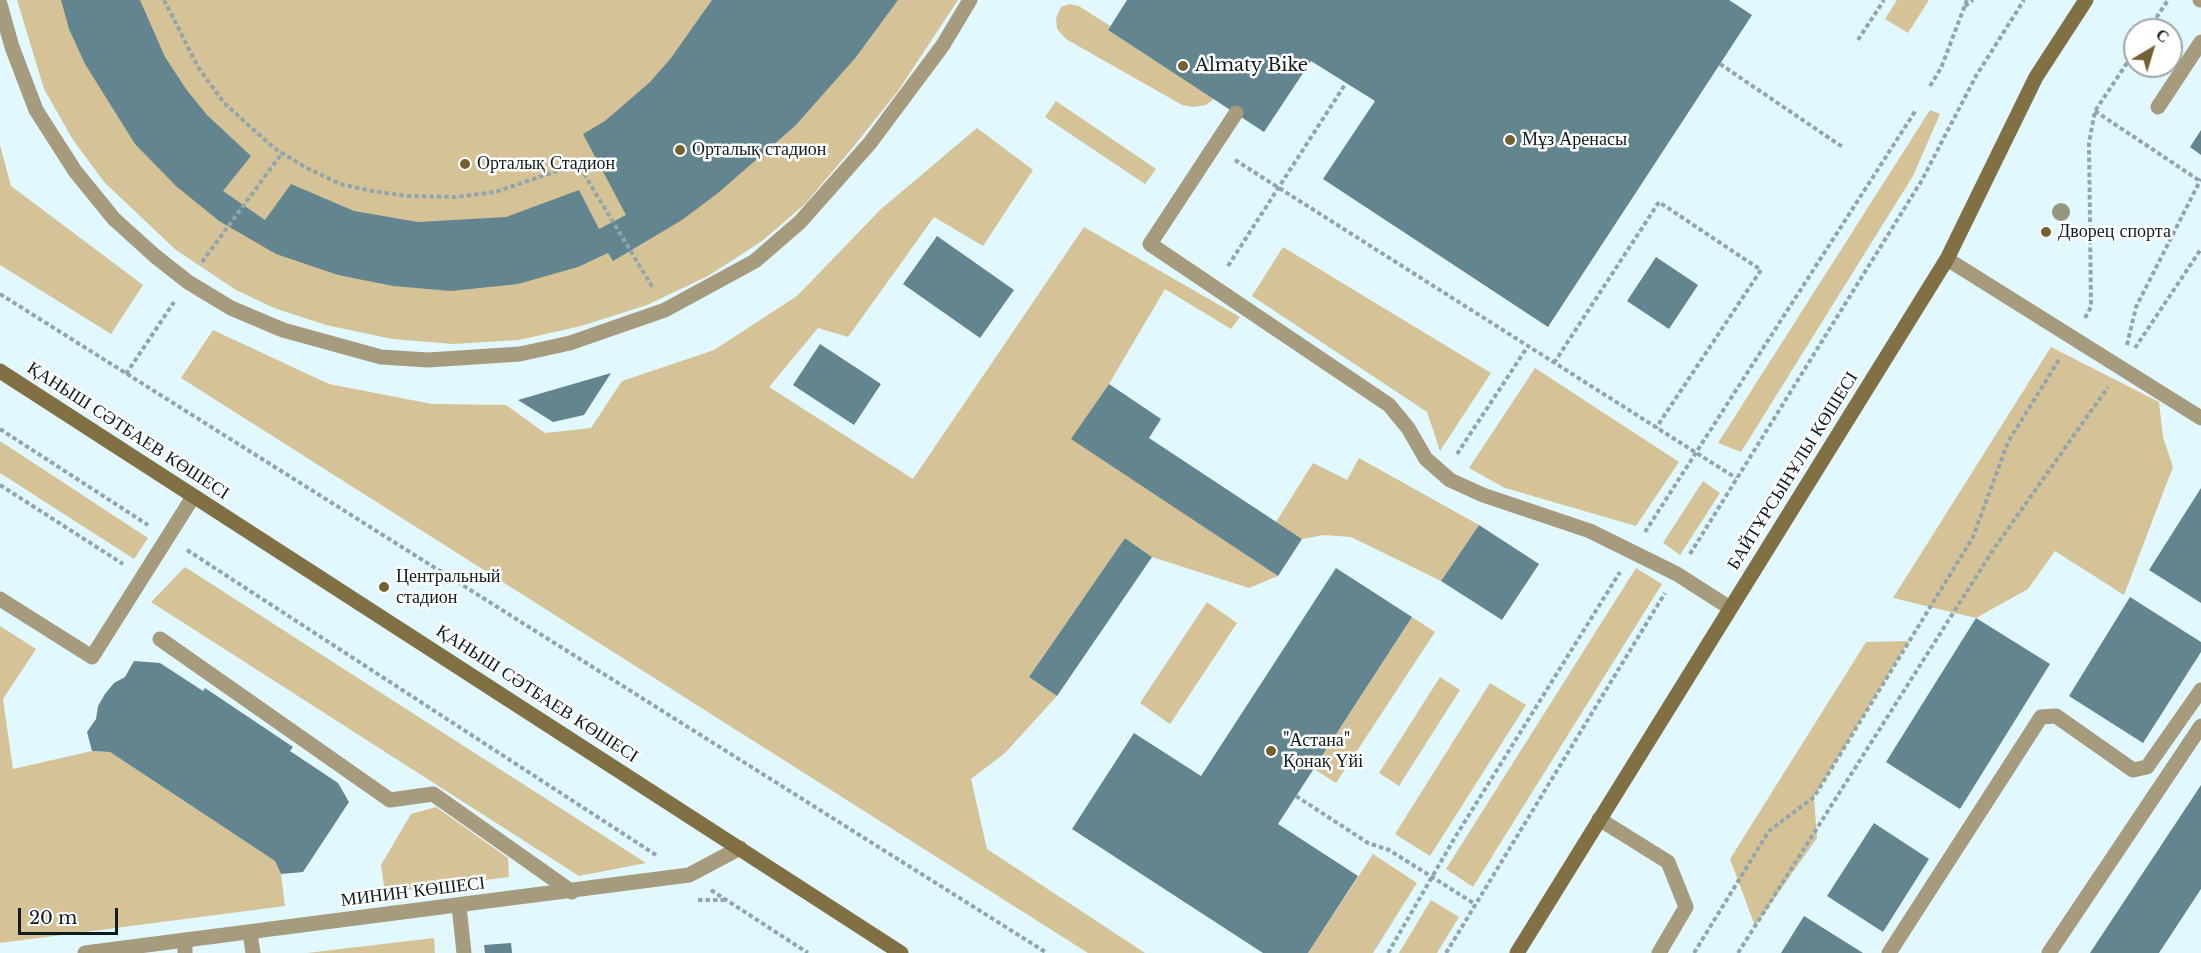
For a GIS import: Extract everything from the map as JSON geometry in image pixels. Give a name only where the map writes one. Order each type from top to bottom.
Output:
[{"type":"main road","name":"БАЙТҰРСЫНҰЛЫ КӨШЕСІ","points":[[1516,953],[1947,259],[2036,76],[2086,0]]},
{"type":"main road","name":"ҚАНЫШ СӘТБАЕВ КӨШЕСІ","points":[[0,371],[901,953]]},
{"type":"street","points":[[0,4],[12,47],[36,110],[75,171],[114,219],[154,256],[188,282],[231,308],[283,330],[381,357],[428,360],[520,354],[570,343],[665,310],[755,261],[800,222],[863,151],[901,103],[970,0]]},
{"type":"street","points":[[2158,107],[2201,42]]},
{"type":"street","points":[[1236,113],[1150,244],[1389,405],[1408,428],[1426,459],[1450,480],[1483,495],[1590,531],[1677,574],[1730,608]]},
{"type":"street","points":[[1947,259],[2201,418]]},
{"type":"street","points":[[0,599],[92,657],[193,497]]},
{"type":"street","points":[[160,639],[390,800],[433,794],[572,892]]},
{"type":"street","points":[[1889,953],[2041,717],[2056,716],[2133,770],[2147,767],[2201,690]]},
{"type":"street","points":[[2049,953],[2201,726]]},
{"type":"street","points":[[1599,819],[1668,862],[1686,907],[1659,953]]},
{"type":"street","name":"МИНИН КӨШЕСІ","points":[[85,953],[185,947],[250,933],[689,876],[740,849]]},
{"type":"street","points":[[459,906],[464,953]]},
{"type":"street","points":[[250,933],[253,953]]},
{"type":"path","points":[[164,0],[198,67],[224,103],[246,125],[282,153],[340,184],[406,196],[456,197],[495,192],[578,164],[665,310]]},
{"type":"path","points":[[1858,40],[1884,0]]},
{"type":"path","points":[[1930,86],[1941,68],[1966,0]]},
{"type":"path","points":[[1965,6],[1973,0]]},
{"type":"path","points":[[1446,953],[1736,478],[1922,180],[1976,75],[2024,0]]},
{"type":"path","points":[[2156,18],[2168,0]]},
{"type":"path","points":[[1720,64],[1844,148]]},
{"type":"path","points":[[1694,953],[1769,831],[1814,797],[1973,537],[2008,442],[2091,307],[2089,142],[2096,111],[2123,69]]},
{"type":"path","points":[[1214,288],[1346,83]]},
{"type":"path","points":[[1388,953],[1432,877],[1632,552],[1916,110]]},
{"type":"path","points":[[2096,111],[2201,180],[2136,308],[2121,368]]},
{"type":"path","points":[[1214,147],[1736,478]]},
{"type":"path","points":[[126,374],[188,282],[282,153]]},
{"type":"path","points":[[1554,363],[1659,202],[1761,270],[1656,428]]},
{"type":"path","points":[[1737,953],[1993,550],[2121,368],[2201,249]]},
{"type":"path","points":[[0,294],[1047,953]]},
{"type":"path","points":[[1444,475],[1528,346]]},
{"type":"path","points":[[0,429],[808,953]]},
{"type":"path","points":[[0,485],[143,576]]},
{"type":"path","points":[[1296,796],[1368,843],[1389,850],[1475,904]]},
{"type":"shaded area","name":"Орталық Стадион","points":[[17,0],[958,0],[898,91],[854,146],[805,204],[762,241],[708,276],[647,305],[581,326],[519,340],[453,344],[392,339],[326,325],[274,308],[236,290],[176,250],[105,183],[73,140],[44,89]]},
{"type":"shaded area","points":[[1897,0],[1929,0],[1908,33],[1885,19]]},
{"type":"shaded area","points":[[1069,4],[1079,6],[1110,26],[1108,30],[1214,99],[1206,105],[1193,107],[1182,105],[1066,39],[1057,29],[1056,18],[1061,7]]},
{"type":"shaded area","points":[[1056,101],[1156,169],[1145,184],[1045,117]]},
{"type":"shaded area","points":[[1930,110],[1940,114],[1913,176],[1741,452],[1718,443]]},
{"type":"shaded area","points":[[977,128],[1033,170],[983,246],[934,217],[848,337],[818,328],[769,387],[913,479],[1084,227],[1240,317],[1231,329],[1165,289],[1109,384],[1072,439],[1278,576],[1249,588],[1152,557],[1125,538],[1029,677],[1057,696],[1005,753],[971,779],[987,849],[1145,953],[1088,953],[181,378],[213,330],[329,384],[432,404],[506,405],[545,433],[591,428],[622,381],[714,350],[797,296],[880,210]]},
{"type":"shaded area","points":[[0,145],[11,186],[143,285],[111,334],[0,265]]},
{"type":"shaded area","points":[[1283,247],[1491,373],[1440,451],[1427,412],[1252,296]]},
{"type":"shaded area","points":[[2051,347],[2159,402],[2163,437],[2173,467],[2124,595],[2055,551],[2028,589],[1976,618],[1893,598]]},
{"type":"shaded area","points":[[1535,368],[1679,462],[1636,526],[1505,488],[1469,468]]},
{"type":"shaded area","points":[[0,441],[148,538],[134,559],[0,473]]},
{"type":"shaded area","points":[[1359,458],[1479,525],[1441,581],[1351,537],[1324,535],[1302,539],[1276,522],[1313,463],[1347,480]]},
{"type":"shaded area","points":[[1703,481],[1720,493],[1680,555],[1663,543]]},
{"type":"shaded area","points":[[185,567],[646,863],[579,876],[151,602]]},
{"type":"shaded area","points":[[1636,568],[1662,584],[1473,887],[1446,869]]},
{"type":"shaded area","points":[[1207,602],[1237,623],[1170,724],[1140,703]]},
{"type":"shaded area","points":[[1412,617],[1435,632],[1336,783],[1314,769]]},
{"type":"shaded area","points":[[0,626],[36,649],[3,699],[13,769],[92,751],[110,752],[275,861],[281,874],[285,906],[0,943]]},
{"type":"shaded area","points":[[1909,641],[1814,797],[1817,838],[1755,926],[1730,859],[1866,642]]},
{"type":"shaded area","points":[[1440,677],[1460,690],[1399,786],[1379,773]]},
{"type":"shaded area","points":[[1490,683],[1526,705],[1430,856],[1395,834]]},
{"type":"shaded area","points":[[436,807],[508,858],[509,877],[385,893],[381,865],[411,814]]},
{"type":"shaded area","points":[[1373,854],[1417,883],[1373,953],[1308,953]]},
{"type":"shaded area","points":[[1431,900],[1459,917],[1437,953],[1399,953]]},
{"type":"shaded area","points":[[434,938],[435,953],[307,953]]},
{"type":"building","name":"Орталық стадион","points":[[61,0],[140,0],[165,57],[186,89],[207,115],[251,156],[223,191],[265,220],[291,184],[354,211],[418,222],[506,217],[579,190],[599,229],[626,215],[583,134],[605,121],[650,82],[671,58],[712,0],[898,0],[856,57],[795,126],[718,193],[682,220],[613,261],[608,253],[578,267],[518,284],[451,291],[393,286],[338,275],[276,254],[219,221],[176,186],[135,144],[85,64],[69,29]]},
{"type":"building","name":"Мұз Аренасы","points":[[1127,0],[1729,0],[1752,15],[1548,327],[1323,179],[1375,101],[1311,61],[1264,132],[1108,30]]},
{"type":"building","points":[[2201,130],[2201,155],[2190,147]]},
{"type":"building","points":[[937,236],[1014,290],[980,338],[903,284]]},
{"type":"building","points":[[1656,257],[1698,285],[1669,329],[1627,301]]},
{"type":"building","points":[[820,344],[881,384],[854,425],[793,385]]},
{"type":"building","points":[[611,373],[584,415],[553,422],[518,400]]},
{"type":"building","points":[[1109,384],[1161,419],[1149,438],[1302,539],[1278,576],[1071,439]]},
{"type":"building","points":[[2201,488],[2201,603],[2149,570]]},
{"type":"building","points":[[1479,525],[1539,564],[1502,620],[1441,581]]},
{"type":"building","points":[[1125,538],[1152,557],[1057,696],[1029,677]]},
{"type":"building","name":"\"Астана\" Қонақ Үйі","points":[[1336,568],[1412,617],[1278,824],[1358,876],[1308,953],[1263,953],[1072,829],[1134,733],[1201,776]]},
{"type":"building","points":[[2130,597],[2201,642],[2201,652],[2143,743],[2069,696]]},
{"type":"building","points":[[1976,618],[2050,664],[1960,809],[1886,762]]},
{"type":"building","points":[[134,661],[160,663],[203,691],[205,688],[293,747],[290,751],[338,783],[349,802],[303,872],[281,874],[275,861],[110,752],[92,751],[87,732],[96,719],[98,706],[114,683],[125,677]]},
{"type":"building","points":[[2201,785],[2201,889],[2159,953],[2090,953]]},
{"type":"building","points":[[1874,823],[1929,859],[1883,932],[1827,896]]},
{"type":"building","points":[[1804,916],[1863,953],[1781,953]]},
{"type":"building","points":[[511,943],[512,953],[485,953],[484,945]]},
{"type":"place","name":"Almaty Bike","points":[[1183,66]]},
{"type":"place","name":"Мұз Аренасы","points":[[1510,140]]},
{"type":"place","name":"Орталық стадион","points":[[680,150]]},
{"type":"place","name":"Орталық Стадион","points":[[465,164]]},
{"type":"place","name":"Дворец спорта","points":[[2046,232]]},
{"type":"place","name":"Центральный стадион","points":[[384,587]]},
{"type":"place","name":"\"Астана\" Қонақ Үйі","points":[[1271,751]]}]
